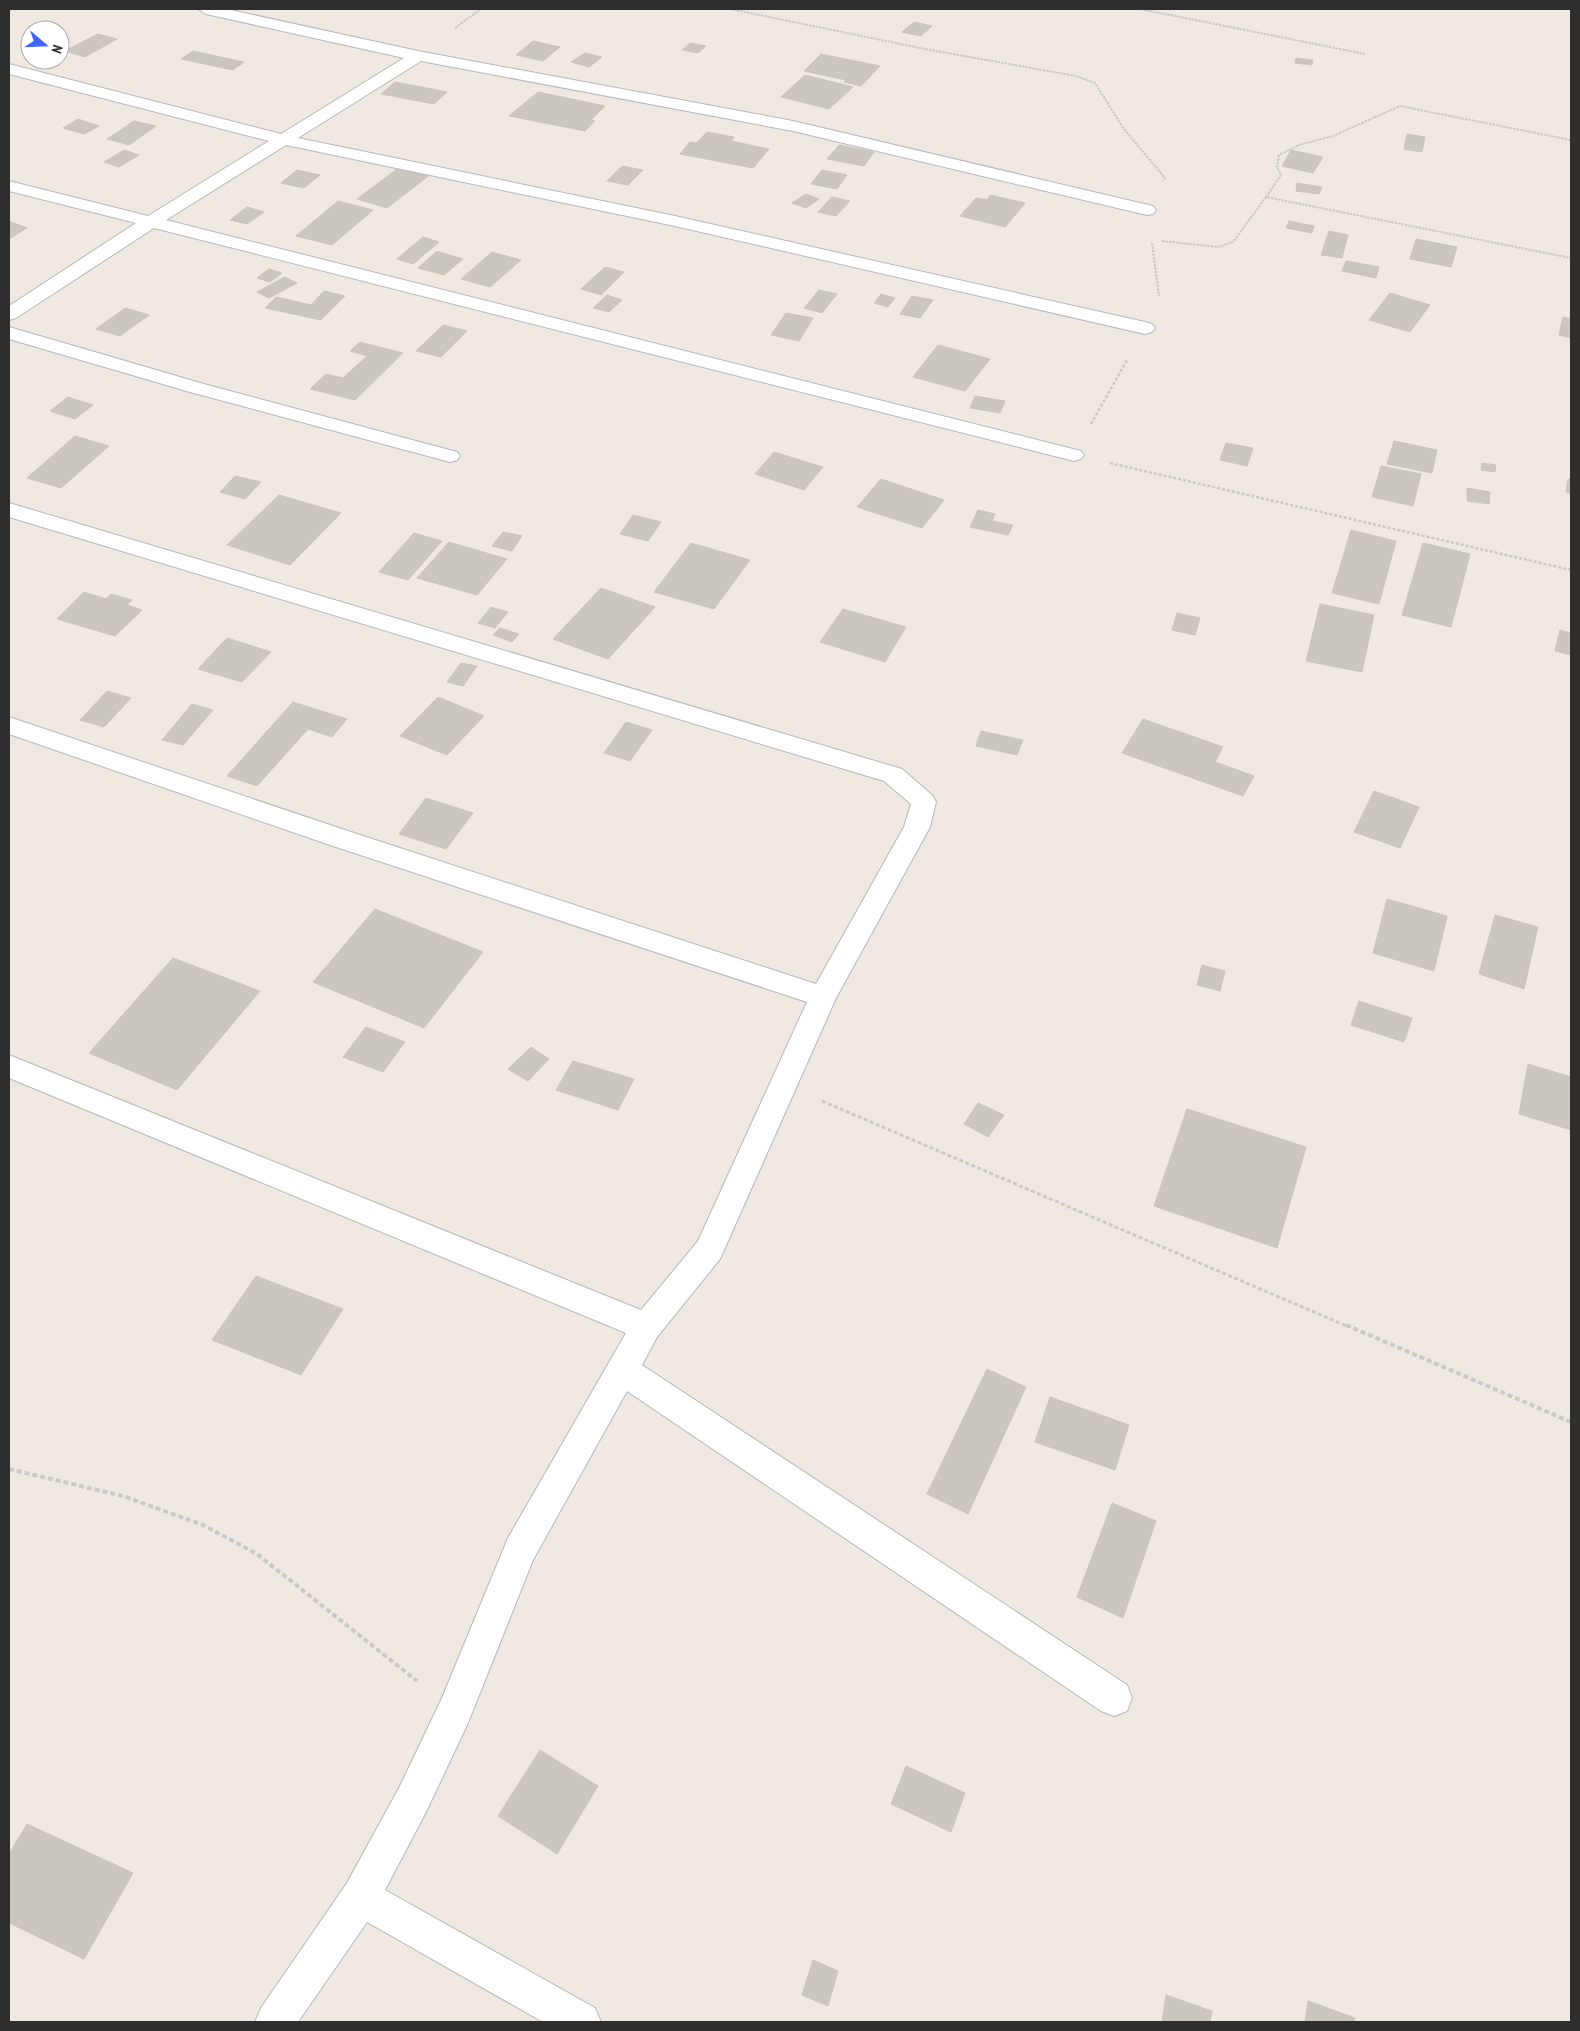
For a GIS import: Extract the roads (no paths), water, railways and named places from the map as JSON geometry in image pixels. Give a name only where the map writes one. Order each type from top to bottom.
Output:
[{"type":"street","points":[[206,9],[418,56],[794,126],[1147,210]]},
{"type":"street","points":[[9,314],[149,223],[418,56]]},
{"type":"street","points":[[9,69],[285,140],[675,221],[1145,328]]},
{"type":"street","points":[[9,186],[149,223],[1074,455]]},
{"type":"street","points":[[9,333],[207,390],[450,456]]},
{"type":"street","points":[[9,510],[893,775],[924,802],[917,828],[823,997],[709,1250],[646,1327],[520,1550],[455,1710],[413,1799],[361,1897],[275,2022]]},
{"type":"street","points":[[9,725],[330,834],[823,997]]},
{"type":"street","points":[[9,1066],[646,1327]]},
{"type":"street","points":[[623,1370],[1114,1698]]},
{"type":"street","points":[[361,1897],[581,2022]]}]
